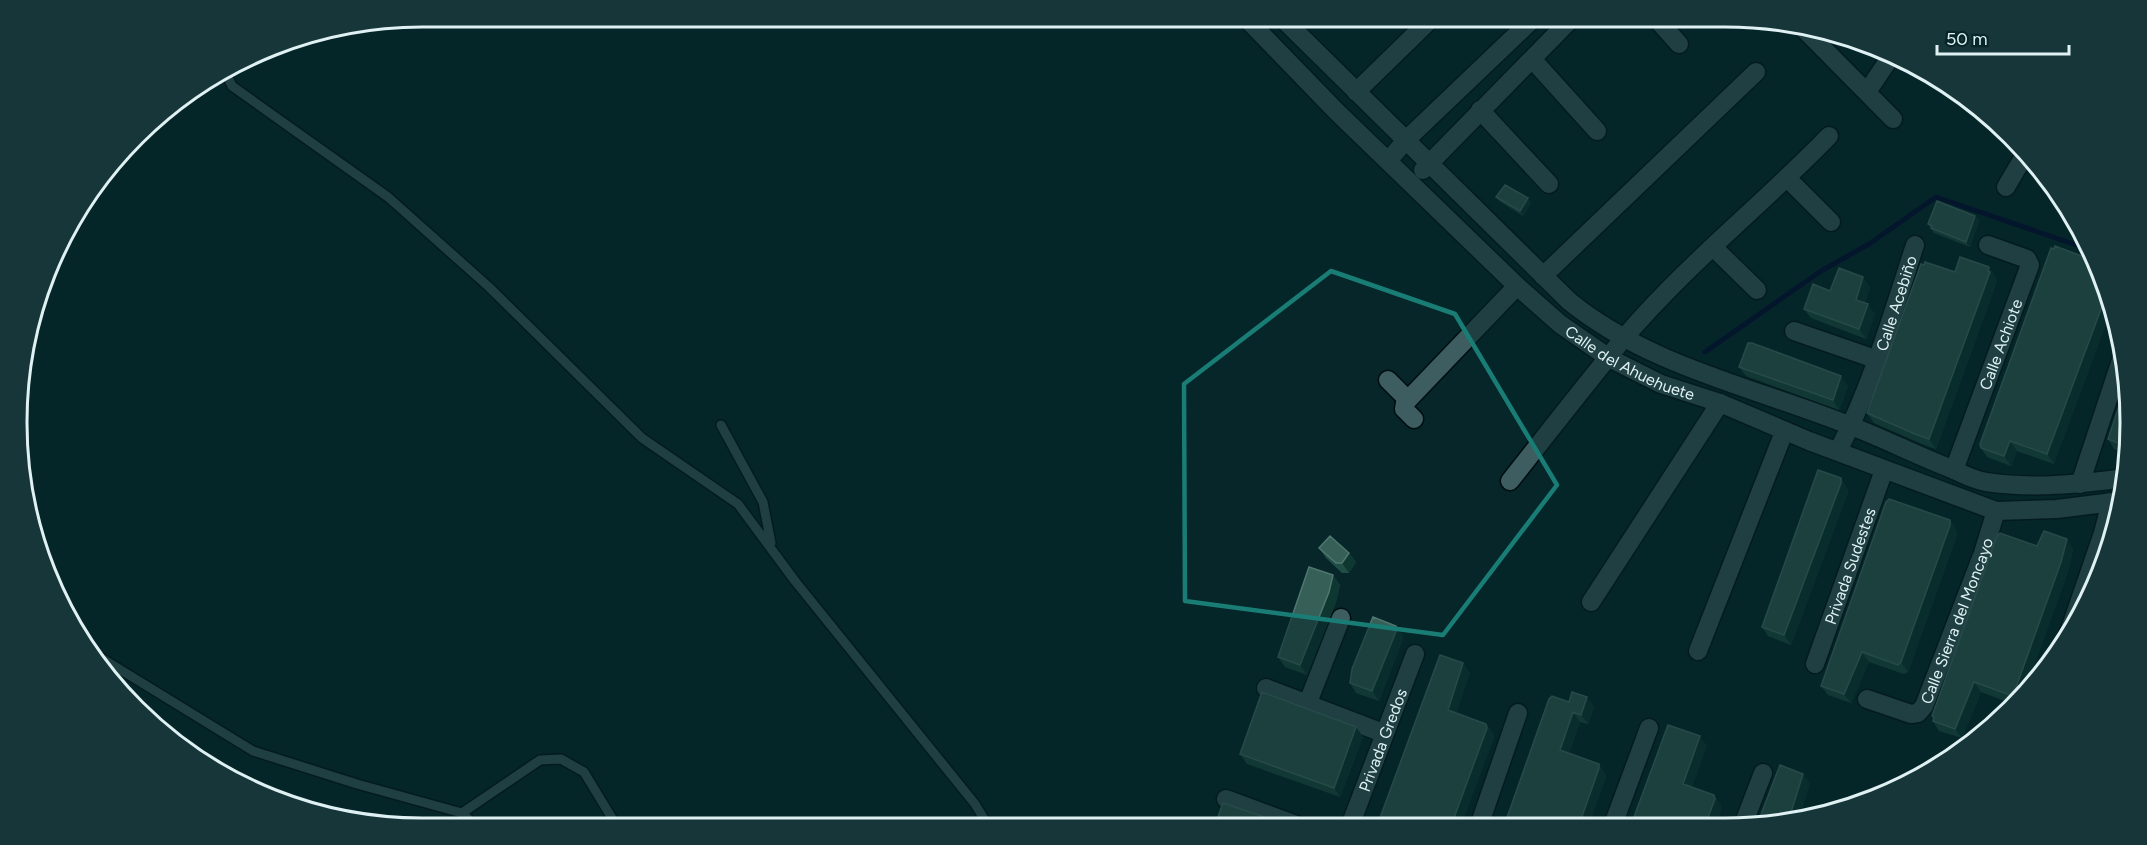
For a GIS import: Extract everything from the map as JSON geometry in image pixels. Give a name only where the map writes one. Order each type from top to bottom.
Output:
[{"type":"street","name":"Calle del Ahuehuete","points":[[1255,27],[1336,111],[1517,285],[1560,324],[1609,358],[1661,384],[1720,403],[1784,432],[1996,511],[2057,509],[2111,503]]},
{"type":"street","name":"Calle del Ahuehuete","points":[[1292,27],[1543,276],[1585,314],[1625,338],[1730,383],[1851,426],[1982,482],[2014,485],[2080,484],[2116,479]]},
{"type":"street","points":[[1356,92],[1423,27]]},
{"type":"street","points":[[1389,160],[1406,140],[1524,27]]},
{"type":"street","points":[[1412,182],[1564,27]]},
{"type":"street","points":[[1663,27],[1679,45]]},
{"type":"street","points":[[1812,37],[1893,119]]},
{"type":"street","points":[[1533,60],[1597,131]]},
{"type":"street","points":[[1867,92],[1887,62]]},
{"type":"street","points":[[1543,276],[1756,72]]},
{"type":"street","points":[[1480,110],[1549,184]]},
{"type":"street","points":[[1510,481],[1575,396],[1625,338],[1713,247],[1788,179],[1829,136]]},
{"type":"street","points":[[2006,187],[2021,161]]},
{"type":"street","points":[[1788,179],[1831,222]]},
{"type":"street","name":"Calle Achiote","points":[[1954,470],[2030,265],[2027,259],[1988,245]]},
{"type":"street","name":"Calle Acebiño","points":[[1838,451],[1851,426],[1878,360],[1915,246]]},
{"type":"street","points":[[1713,247],[1757,290]]},
{"type":"street","points":[[1414,418],[1404,409],[1408,400],[1517,285]]},
{"type":"street","name":"Calle Acebiño","points":[[1794,331],[1878,360]]},
{"type":"street","points":[[2080,484],[2117,372]]},
{"type":"street","points":[[1388,380],[1408,400]]},
{"type":"street","points":[[1591,602],[1720,403]]},
{"type":"street","points":[[1698,651],[1784,432]]},
{"type":"street","name":"Privada Sudestes","points":[[1815,664],[1884,470]]},
{"type":"street","name":"Calle Sierra del Moncayo","points":[[1868,699],[1911,714],[1918,713],[1924,706],[1983,553],[1996,511]]},
{"type":"street","points":[[2092,570],[2101,543]]},
{"type":"street","points":[[1307,705],[1341,618]]},
{"type":"street","name":"Privada Gredos","points":[[1353,818],[1415,654]]},
{"type":"street","points":[[1266,688],[1383,734]]},
{"type":"street","points":[[1482,818],[1518,713]]},
{"type":"street","points":[[1616,818],[1649,728]]},
{"type":"street","points":[[1746,817],[1763,773]]},
{"type":"street","points":[[1226,799],[1277,818]]},
{"type":"lane","points":[[228,78],[232,86],[388,197],[489,286],[642,438],[738,504],[795,580],[975,804],[984,818]]},
{"type":"lane","points":[[721,425],[763,502],[772,547]]},
{"type":"lane","points":[[109,662],[253,751],[357,784],[462,813],[467,818]]},
{"type":"lane","points":[[462,813],[540,760],[561,759],[584,772],[612,818]]},
{"type":"highlighted area","points":[[1331,271],[1455,314],[1557,485],[1443,635],[1185,601],[1184,384]]},
{"type":"building","points":[[1505,185],[1528,198],[1520,211],[1496,197]]},
{"type":"building","points":[[1937,201],[1975,216],[1966,242],[1931,228],[1932,226],[1928,224]]},
{"type":"building","points":[[2055,246],[2083,257],[2102,305],[2047,454],[2010,441],[2004,456],[1981,448],[1980,444],[2051,248],[2054,249]]},
{"type":"building","points":[[1960,257],[1989,267],[1990,272],[1929,439],[1867,413],[1921,264],[1924,265],[1925,262],[1955,272]]},
{"type":"building","points":[[1839,268],[1863,277],[1856,300],[1868,304],[1859,329],[1804,309],[1813,284],[1830,291]]},
{"type":"building","points":[[1748,343],[1841,376],[1833,400],[1739,367]]},
{"type":"building","points":[[2119,405],[2119,443],[2108,439]]},
{"type":"building","points":[[1818,470],[1841,478],[1841,483],[1784,635],[1762,627]]},
{"type":"building","points":[[1889,499],[1950,520],[1950,525],[1901,662],[1898,665],[1862,652],[1844,694],[1821,686]]},
{"type":"building","points":[[2044,531],[2067,539],[2061,562],[2015,690],[2010,695],[1974,682],[1955,729],[1933,721],[1932,716],[1997,536],[2000,533],[2037,546]]},
{"type":"building","points":[[1330,536],[1349,553],[1342,563],[1336,563],[1319,548]]},
{"type":"building","points":[[1309,567],[1333,575],[1329,592],[1300,665],[1278,657]]},
{"type":"building","points":[[1373,617],[1396,626],[1397,629],[1372,691],[1350,683],[1352,669]]},
{"type":"building","points":[[1440,655],[1463,663],[1448,710],[1486,724],[1487,728],[1454,818],[1380,818]]},
{"type":"building","points":[[1262,692],[1356,727],[1334,788],[1240,754]]},
{"type":"building","points":[[1572,692],[1587,697],[1581,715],[1573,712],[1560,750],[1599,764],[1581,818],[1507,818],[1549,699],[1552,696],[1569,702]]},
{"type":"building","points":[[1668,725],[1700,736],[1683,784],[1714,795],[1715,799],[1708,818],[1634,818]]},
{"type":"building","points":[[1780,765],[1803,774],[1791,812],[1760,816]]},
{"type":"building","points":[[1223,803],[1267,818],[1218,818]]},
{"type":"waterway","points":[[1705,352],[1821,271],[1869,244],[1936,197],[2078,245]]}]
